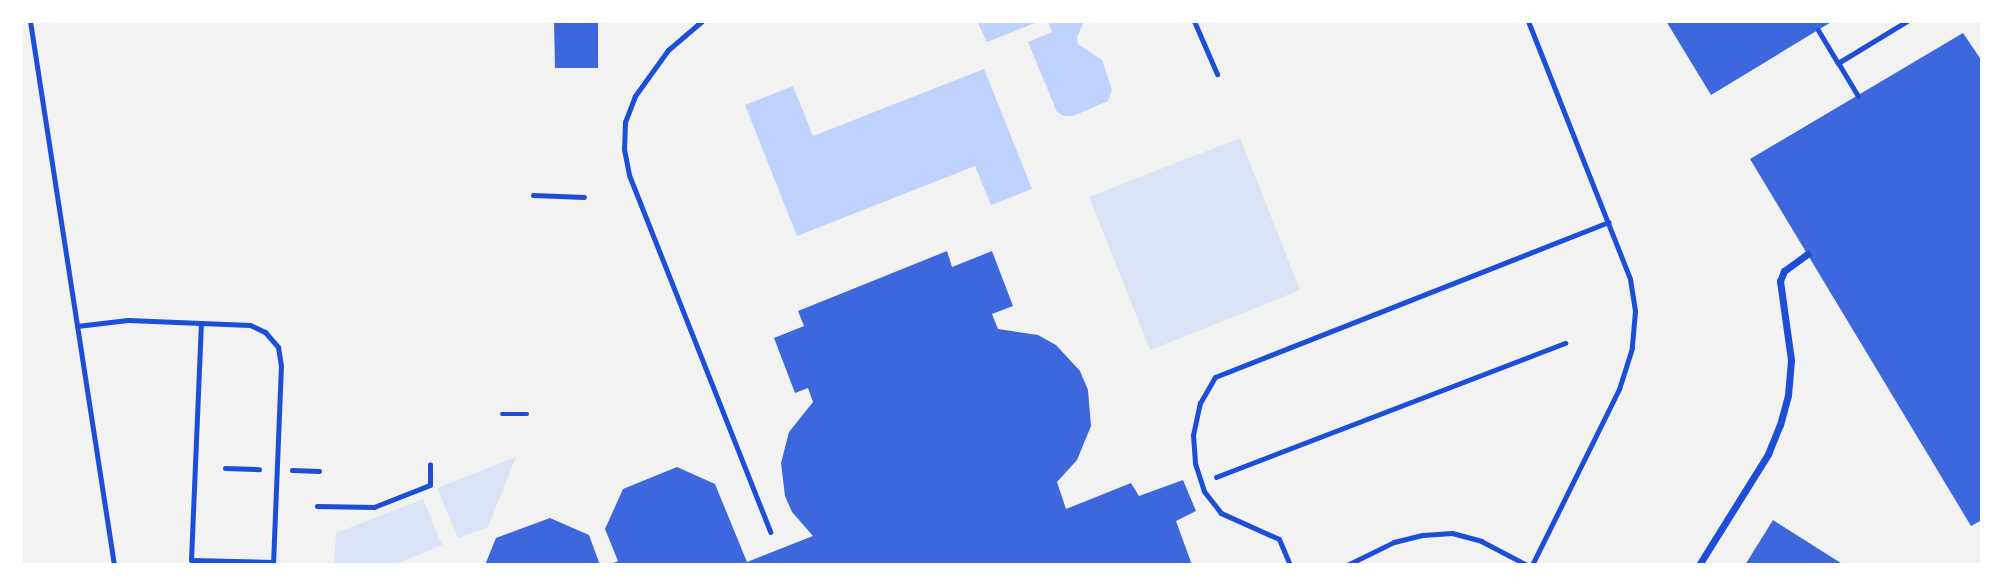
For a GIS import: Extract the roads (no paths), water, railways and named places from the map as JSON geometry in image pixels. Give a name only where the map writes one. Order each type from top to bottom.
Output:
[{"type":"street","points":[[1699,565],[1768,454],[1780,425],[1791,360],[1780,282],[1784,271],[1807,254]]},
{"type":"lane","points":[[30,21],[114,565]]},
{"type":"lane","points":[[702,21],[668,50],[635,96],[625,122],[624,149],[629,175],[771,532]]},
{"type":"lane","points":[[1194,21],[1216,74]]},
{"type":"lane","points":[[1528,21],[1609,222],[1630,279],[1635,311],[1632,348],[1619,388],[1532,565]]},
{"type":"lane","points":[[1838,63],[1907,21]]},
{"type":"lane","points":[[1818,30],[1858,96]]},
{"type":"lane","points":[[1290,565],[1279,539],[1220,513],[1201,482],[1195,463],[1193,435],[1200,403],[1214,377],[1609,222]]},
{"type":"lane","points":[[77,326],[128,320],[250,325],[265,332],[278,347],[281,365],[273,564],[191,560],[201,323]]},
{"type":"lane","points":[[1347,565],[1394,542],[1423,535],[1452,533],[1481,541],[1527,565]]},
{"type":"water","points":[[977,21],[1040,21],[987,42]]},
{"type":"water","points":[[1048,21],[1084,21],[1077,37],[1078,44],[1102,60],[1112,90],[1108,101],[1073,116],[1064,116],[1057,112],[1028,42],[1052,32]]},
{"type":"water","points":[[984,69],[1032,189],[991,205],[975,166],[797,236],[745,105],[793,86],[813,136]]}]
